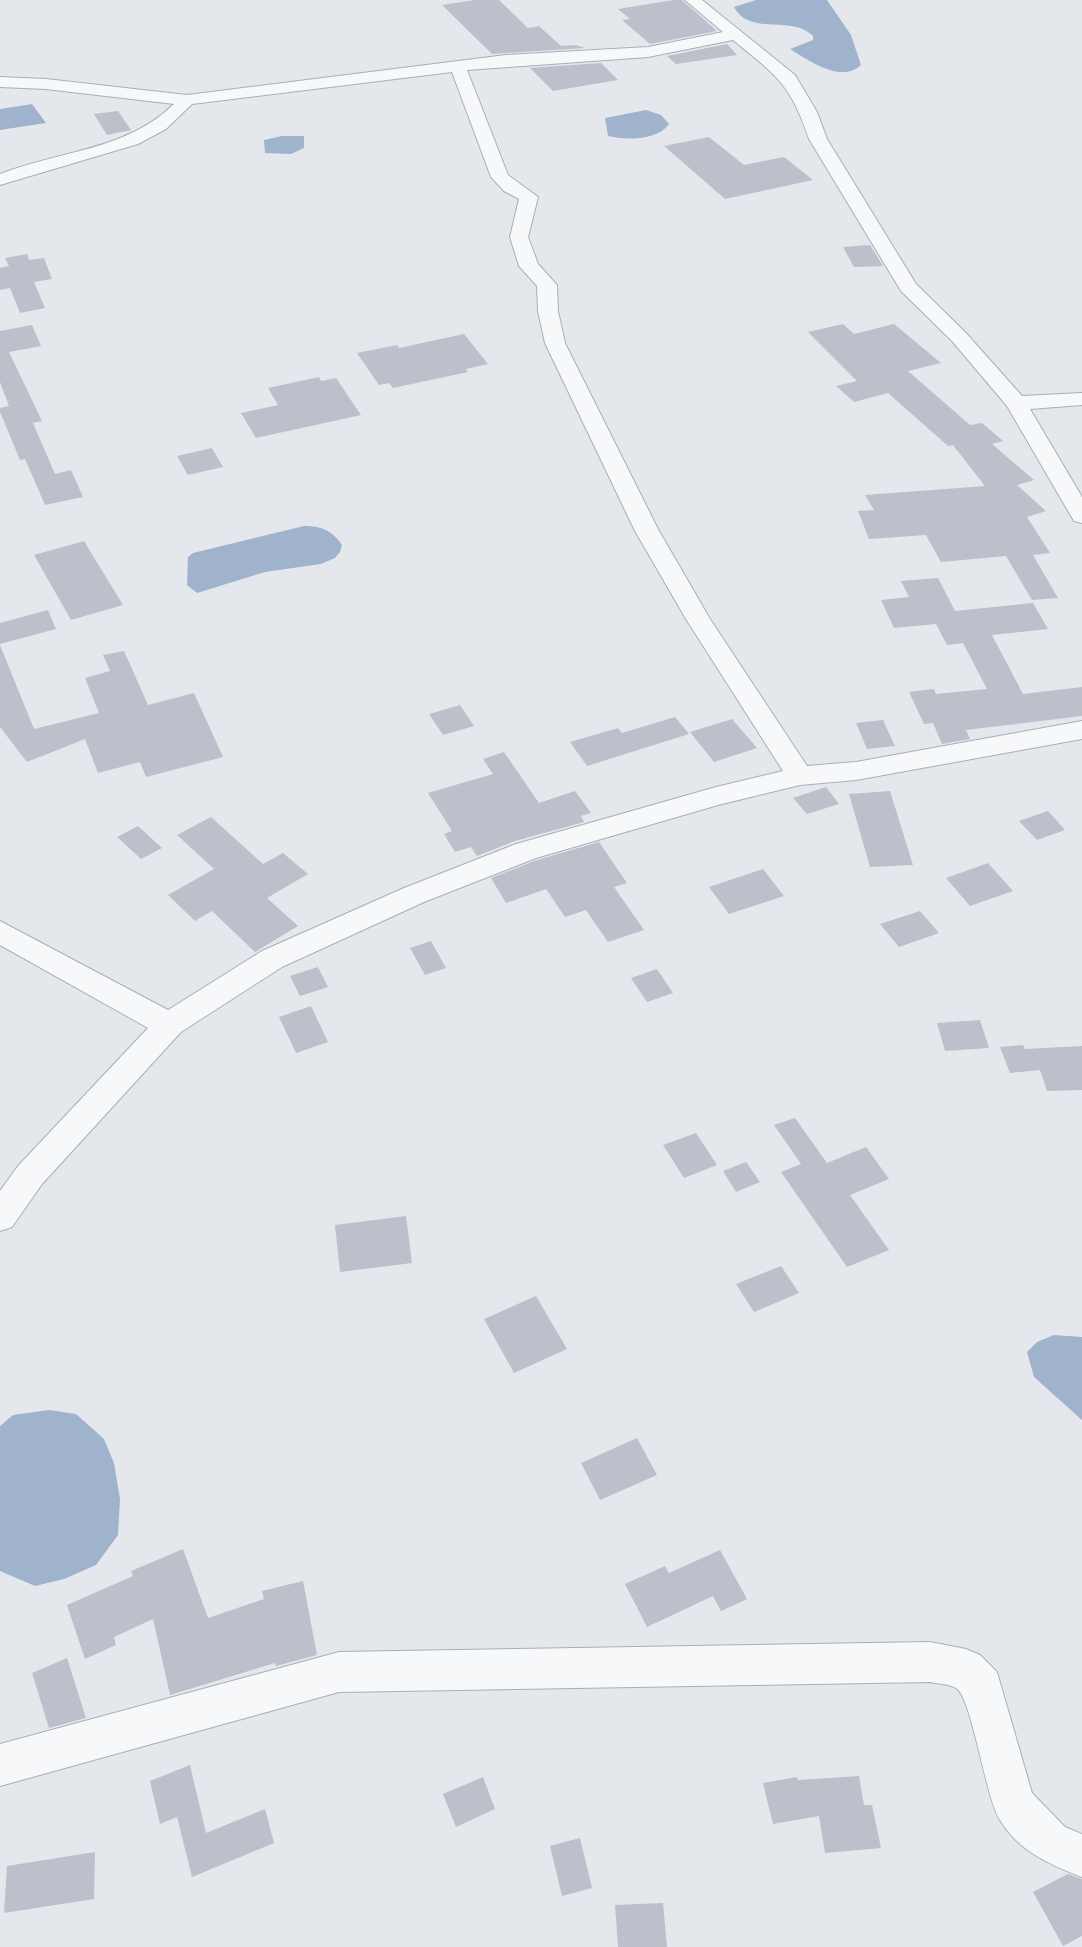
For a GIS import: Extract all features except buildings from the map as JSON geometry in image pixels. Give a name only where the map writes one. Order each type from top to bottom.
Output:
[{"type":"street","points":[[698,3],[725,0]]},
{"type":"street","points":[[698,3],[789,78],[809,111],[818,139],[908,287],[959,337],[1016,403],[1082,516]]},
{"type":"street","points":[[0,82],[46,83],[187,100],[549,55],[648,52],[734,35]]},
{"type":"street","points":[[458,66],[500,177],[510,187],[529,197],[519,237],[529,266],[548,285],[548,311],[555,343],[647,531],[698,619],[800,776]]},
{"type":"street","points":[[0,180],[29,167],[121,144],[152,131],[187,100]]},
{"type":"street","points":[[1016,403],[1082,399]]},
{"type":"street","points":[[0,1217],[30,1175],[169,1025],[272,959],[414,895],[526,851],[716,796],[800,776],[856,771],[1082,730]]},
{"type":"street","points":[[0,932],[169,1025]]},
{"type":"street","points":[[0,1765],[339,1672],[930,1662],[966,1669],[983,1686],[1015,1806],[1050,1842],[1082,1856]]},
{"type":"water","points":[[756,0],[827,0],[851,35],[861,65],[844,72],[834,71],[797,54],[790,49],[813,40],[813,36],[794,26],[750,21],[741,16],[734,7]]},
{"type":"water","points":[[32,104],[46,123],[0,130],[0,109]]},
{"type":"water","points":[[646,110],[661,115],[669,124],[664,130],[649,136],[608,136],[605,118]]},
{"type":"water","points":[[282,136],[304,136],[304,148],[291,154],[265,153],[264,140]]},
{"type":"water","points":[[304,526],[321,528],[334,536],[342,545],[335,558],[321,564],[265,572],[197,593],[187,585],[188,557],[193,553]]},
{"type":"water","points":[[1054,1335],[1082,1337],[1082,1420],[1034,1377],[1027,1352],[1037,1342]]},
{"type":"water","points":[[49,1410],[76,1414],[104,1439],[114,1463],[120,1499],[118,1535],[96,1565],[64,1579],[35,1586],[0,1571],[0,1426],[13,1415]]}]
